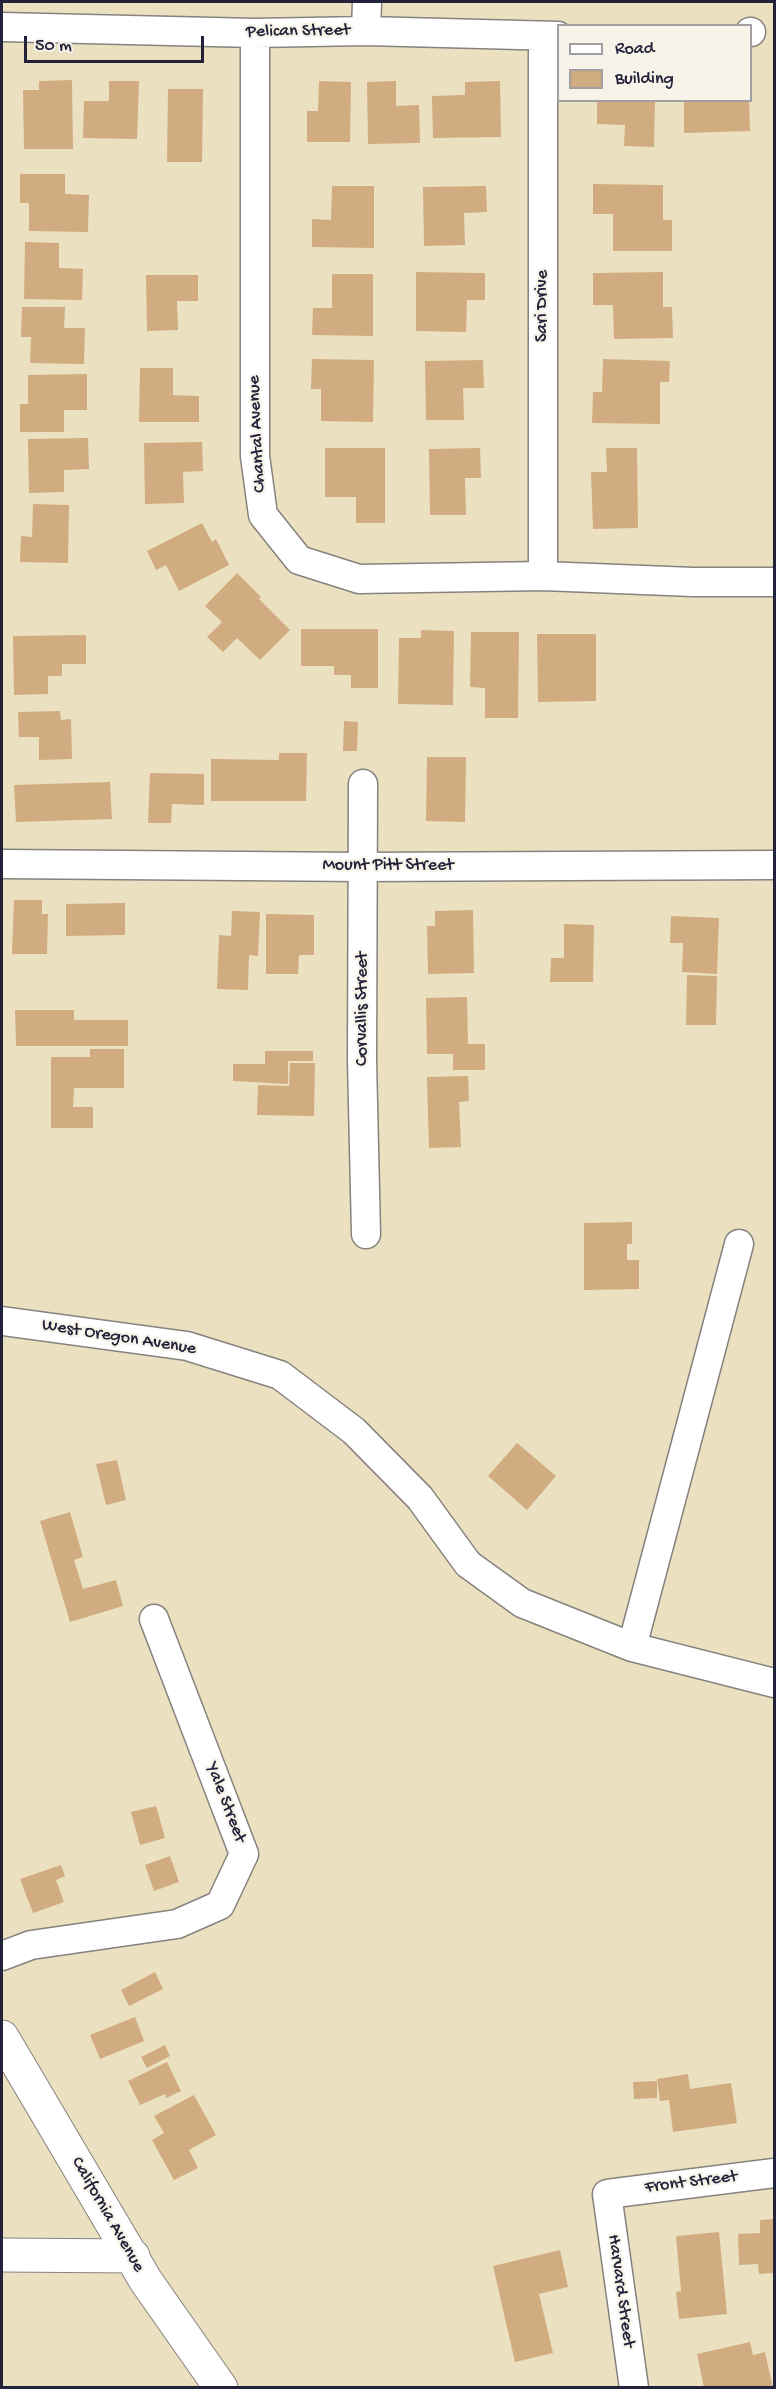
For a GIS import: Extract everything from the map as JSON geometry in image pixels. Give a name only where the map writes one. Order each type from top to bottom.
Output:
[{"type":"street","points":[[366,31],[367,2]]},
{"type":"street","name":"Pelican Street","points":[[2,27],[255,33],[366,31],[551,36]]},
{"type":"street","name":"Chantal Avenue","points":[[255,33],[255,456],[263,515],[299,560],[359,579],[543,576],[693,582],[774,582]]},
{"type":"street","name":"Sari Drive","points":[[543,576],[551,36]]},
{"type":"street","name":"Corvallis Street","points":[[363,784],[362,1061],[366,1234]]},
{"type":"street","name":"Mount Pitt Street","points":[[2,864],[362,867],[774,865]]},
{"type":"street","points":[[632,1647],[739,1244]]},
{"type":"street","name":"West Oregon Avenue","points":[[2,1321],[187,1346],[280,1375],[354,1431],[420,1498],[468,1564],[522,1603],[632,1647],[774,1683]]},
{"type":"street","name":"Yale Street","points":[[2,1956],[32,1945],[177,1924],[220,1905],[244,1854],[153,1619]]},
{"type":"street","name":"California Avenue","points":[[2,2037],[146,2281],[221,2388]]},
{"type":"street","name":"Front Street","points":[[607,2194],[774,2173]]},
{"type":"street","name":"Harvard Street","points":[[607,2194],[634,2388]]},
{"type":"street","points":[[2,2255],[133,2256]]},
{"type":"building","points":[[72,80],[73,149],[24,149],[23,90],[39,90],[39,81]]},
{"type":"building","points":[[109,81],[139,81],[137,139],[83,138],[84,101],[109,101]]},
{"type":"building","points":[[319,81],[351,82],[350,142],[307,142],[307,111],[318,111]]},
{"type":"building","points":[[396,81],[396,106],[419,105],[420,143],[368,144],[367,82]]},
{"type":"building","points":[[500,81],[501,137],[433,138],[432,96],[465,95],[465,82]]},
{"type":"building","points":[[168,89],[203,89],[202,162],[167,162]]},
{"type":"building","points":[[597,102],[655,102],[654,147],[624,146],[625,125],[597,124]]},
{"type":"building","points":[[684,102],[749,102],[750,131],[684,133]]},
{"type":"building","points":[[20,174],[65,174],[65,194],[89,195],[88,232],[29,231],[29,203],[20,203]]},
{"type":"building","points":[[593,184],[663,185],[663,220],[672,220],[672,251],[613,251],[613,214],[593,214]]},
{"type":"building","points":[[332,186],[374,186],[374,248],[312,247],[312,219],[331,220]]},
{"type":"building","points":[[486,186],[487,212],[464,213],[465,245],[424,246],[423,187]]},
{"type":"building","points":[[25,242],[59,243],[59,268],[83,269],[82,300],[24,299]]},
{"type":"building","points":[[416,272],[485,273],[485,300],[467,300],[466,332],[416,331]]},
{"type":"building","points":[[663,272],[663,307],[672,307],[673,338],[614,339],[613,305],[593,305],[593,273]]},
{"type":"building","points":[[332,274],[373,274],[373,336],[312,335],[313,308],[332,308]]},
{"type":"building","points":[[146,275],[198,275],[198,301],[177,301],[178,330],[147,331]]},
{"type":"building","points":[[22,307],[65,307],[64,328],[85,328],[84,364],[30,363],[31,337],[21,337]]},
{"type":"building","points":[[312,359],[374,360],[373,422],[321,421],[321,389],[311,389]]},
{"type":"building","points":[[603,359],[670,361],[669,382],[660,382],[660,424],[592,423],[593,392],[602,392]]},
{"type":"building","points":[[483,360],[484,388],[463,388],[464,420],[426,420],[425,361]]},
{"type":"building","points":[[140,368],[173,368],[173,395],[199,396],[199,422],[139,422]]},
{"type":"building","points":[[87,374],[87,410],[64,410],[64,432],[20,432],[20,404],[28,404],[28,375]]},
{"type":"building","points":[[88,438],[89,469],[64,470],[64,492],[29,493],[28,439]]},
{"type":"building","points":[[202,442],[203,471],[183,472],[184,503],[145,504],[144,443]]},
{"type":"building","points":[[325,448],[385,448],[385,523],[356,523],[356,497],[325,497]]},
{"type":"building","points":[[480,448],[481,478],[465,478],[466,515],[430,515],[429,449]]},
{"type":"building","points":[[606,448],[637,448],[638,528],[593,529],[591,472],[607,472]]},
{"type":"building","points":[[33,504],[69,505],[68,563],[20,562],[21,536],[32,537]]},
{"type":"building","points":[[202,523],[212,542],[216,539],[229,565],[179,591],[166,565],[156,570],[147,551]]},
{"type":"building","points":[[237,573],[290,630],[260,660],[237,638],[223,652],[207,637],[222,622],[205,606]]},
{"type":"building","points":[[301,629],[378,629],[378,688],[351,688],[351,675],[334,675],[334,666],[301,666]]},
{"type":"building","points":[[421,630],[454,631],[453,705],[398,704],[399,638],[421,638]]},
{"type":"building","points":[[471,632],[519,632],[518,718],[485,718],[485,688],[470,687]]},
{"type":"building","points":[[537,634],[596,634],[596,701],[538,702]]},
{"type":"building","points":[[86,635],[86,664],[62,664],[62,676],[48,676],[48,694],[14,695],[13,636]]},
{"type":"building","points":[[60,711],[61,720],[71,719],[72,759],[39,760],[39,737],[19,737],[18,712]]},
{"type":"building","points":[[344,721],[358,722],[357,751],[343,751]]},
{"type":"building","points":[[279,753],[307,753],[306,801],[211,801],[211,759],[279,760]]},
{"type":"building","points":[[427,757],[466,757],[465,822],[426,821]]},
{"type":"building","points":[[150,773],[204,774],[204,805],[172,804],[171,823],[148,823]]},
{"type":"building","points":[[110,782],[112,819],[16,822],[14,785]]},
{"type":"building","points":[[14,900],[42,900],[42,914],[48,914],[47,954],[12,954]]},
{"type":"building","points":[[125,903],[125,935],[66,936],[66,904]]},
{"type":"building","points":[[473,910],[474,973],[428,974],[427,926],[435,926],[435,911]]},
{"type":"building","points":[[232,911],[260,912],[258,956],[249,955],[248,990],[217,989],[219,935],[231,936]]},
{"type":"building","points":[[266,914],[314,915],[314,955],[299,955],[298,974],[266,974]]},
{"type":"building","points":[[671,916],[719,918],[717,974],[682,972],[683,943],[670,943]]},
{"type":"building","points":[[564,924],[594,925],[593,982],[550,982],[551,958],[564,958]]},
{"type":"building","points":[[687,975],[717,976],[716,1025],[686,1025]]},
{"type":"building","points":[[467,997],[468,1044],[485,1044],[485,1070],[453,1070],[453,1054],[427,1054],[426,998]]},
{"type":"building","points":[[15,1010],[74,1010],[74,1020],[128,1020],[128,1046],[16,1046]]},
{"type":"building","points":[[90,1049],[124,1049],[124,1088],[74,1088],[73,1107],[93,1107],[93,1128],[51,1128],[51,1057],[90,1057]]},
{"type":"building","points":[[265,1051],[313,1051],[313,1061],[288,1061],[288,1084],[233,1081],[233,1064],[265,1064]]},
{"type":"building","points":[[290,1063],[315,1063],[314,1116],[257,1115],[258,1085],[289,1086]]},
{"type":"building","points":[[468,1076],[469,1101],[459,1102],[461,1147],[429,1148],[427,1077]]},
{"type":"building","points":[[632,1222],[632,1244],[627,1244],[627,1260],[639,1260],[639,1289],[584,1290],[584,1223]]},
{"type":"building","points":[[517,1443],[556,1476],[527,1510],[488,1476]]},
{"type":"building","points":[[117,1460],[126,1500],[106,1505],[96,1464]]},
{"type":"building","points":[[70,1512],[83,1557],[74,1560],[83,1589],[116,1580],[123,1606],[70,1622],[40,1521]]},
{"type":"building","points":[[156,1806],[165,1838],[140,1845],[131,1812]]},
{"type":"building","points":[[170,1856],[179,1882],[154,1891],[145,1865]]},
{"type":"building","points":[[61,1865],[65,1876],[56,1880],[64,1902],[33,1913],[20,1879]]},
{"type":"building","points":[[155,1972],[163,1989],[129,2006],[121,1990]]},
{"type":"building","points":[[135,2017],[144,2041],[100,2059],[90,2035]]},
{"type":"building","points":[[165,2045],[170,2056],[147,2068],[141,2057]]},
{"type":"building","points":[[167,2062],[181,2091],[166,2098],[165,2094],[140,2105],[128,2081]]},
{"type":"building","points":[[688,2074],[690,2089],[731,2083],[737,2123],[673,2132],[669,2100],[660,2101],[657,2079]]},
{"type":"building","points":[[657,2081],[657,2098],[634,2099],[633,2082]]},
{"type":"building","points":[[194,2095],[216,2135],[189,2150],[198,2168],[174,2180],[152,2140],[164,2133],[154,2116]]},
{"type":"building","points":[[774,2219],[774,2273],[759,2274],[758,2264],[739,2265],[738,2234],[760,2233],[760,2220]]},
{"type":"building","points":[[719,2232],[727,2314],[679,2319],[676,2292],[681,2291],[676,2236]]},
{"type":"building","points":[[560,2250],[568,2287],[539,2294],[553,2353],[515,2362],[493,2266]]},
{"type":"building","points":[[750,2342],[753,2355],[765,2352],[773,2388],[704,2388],[697,2354]]}]
